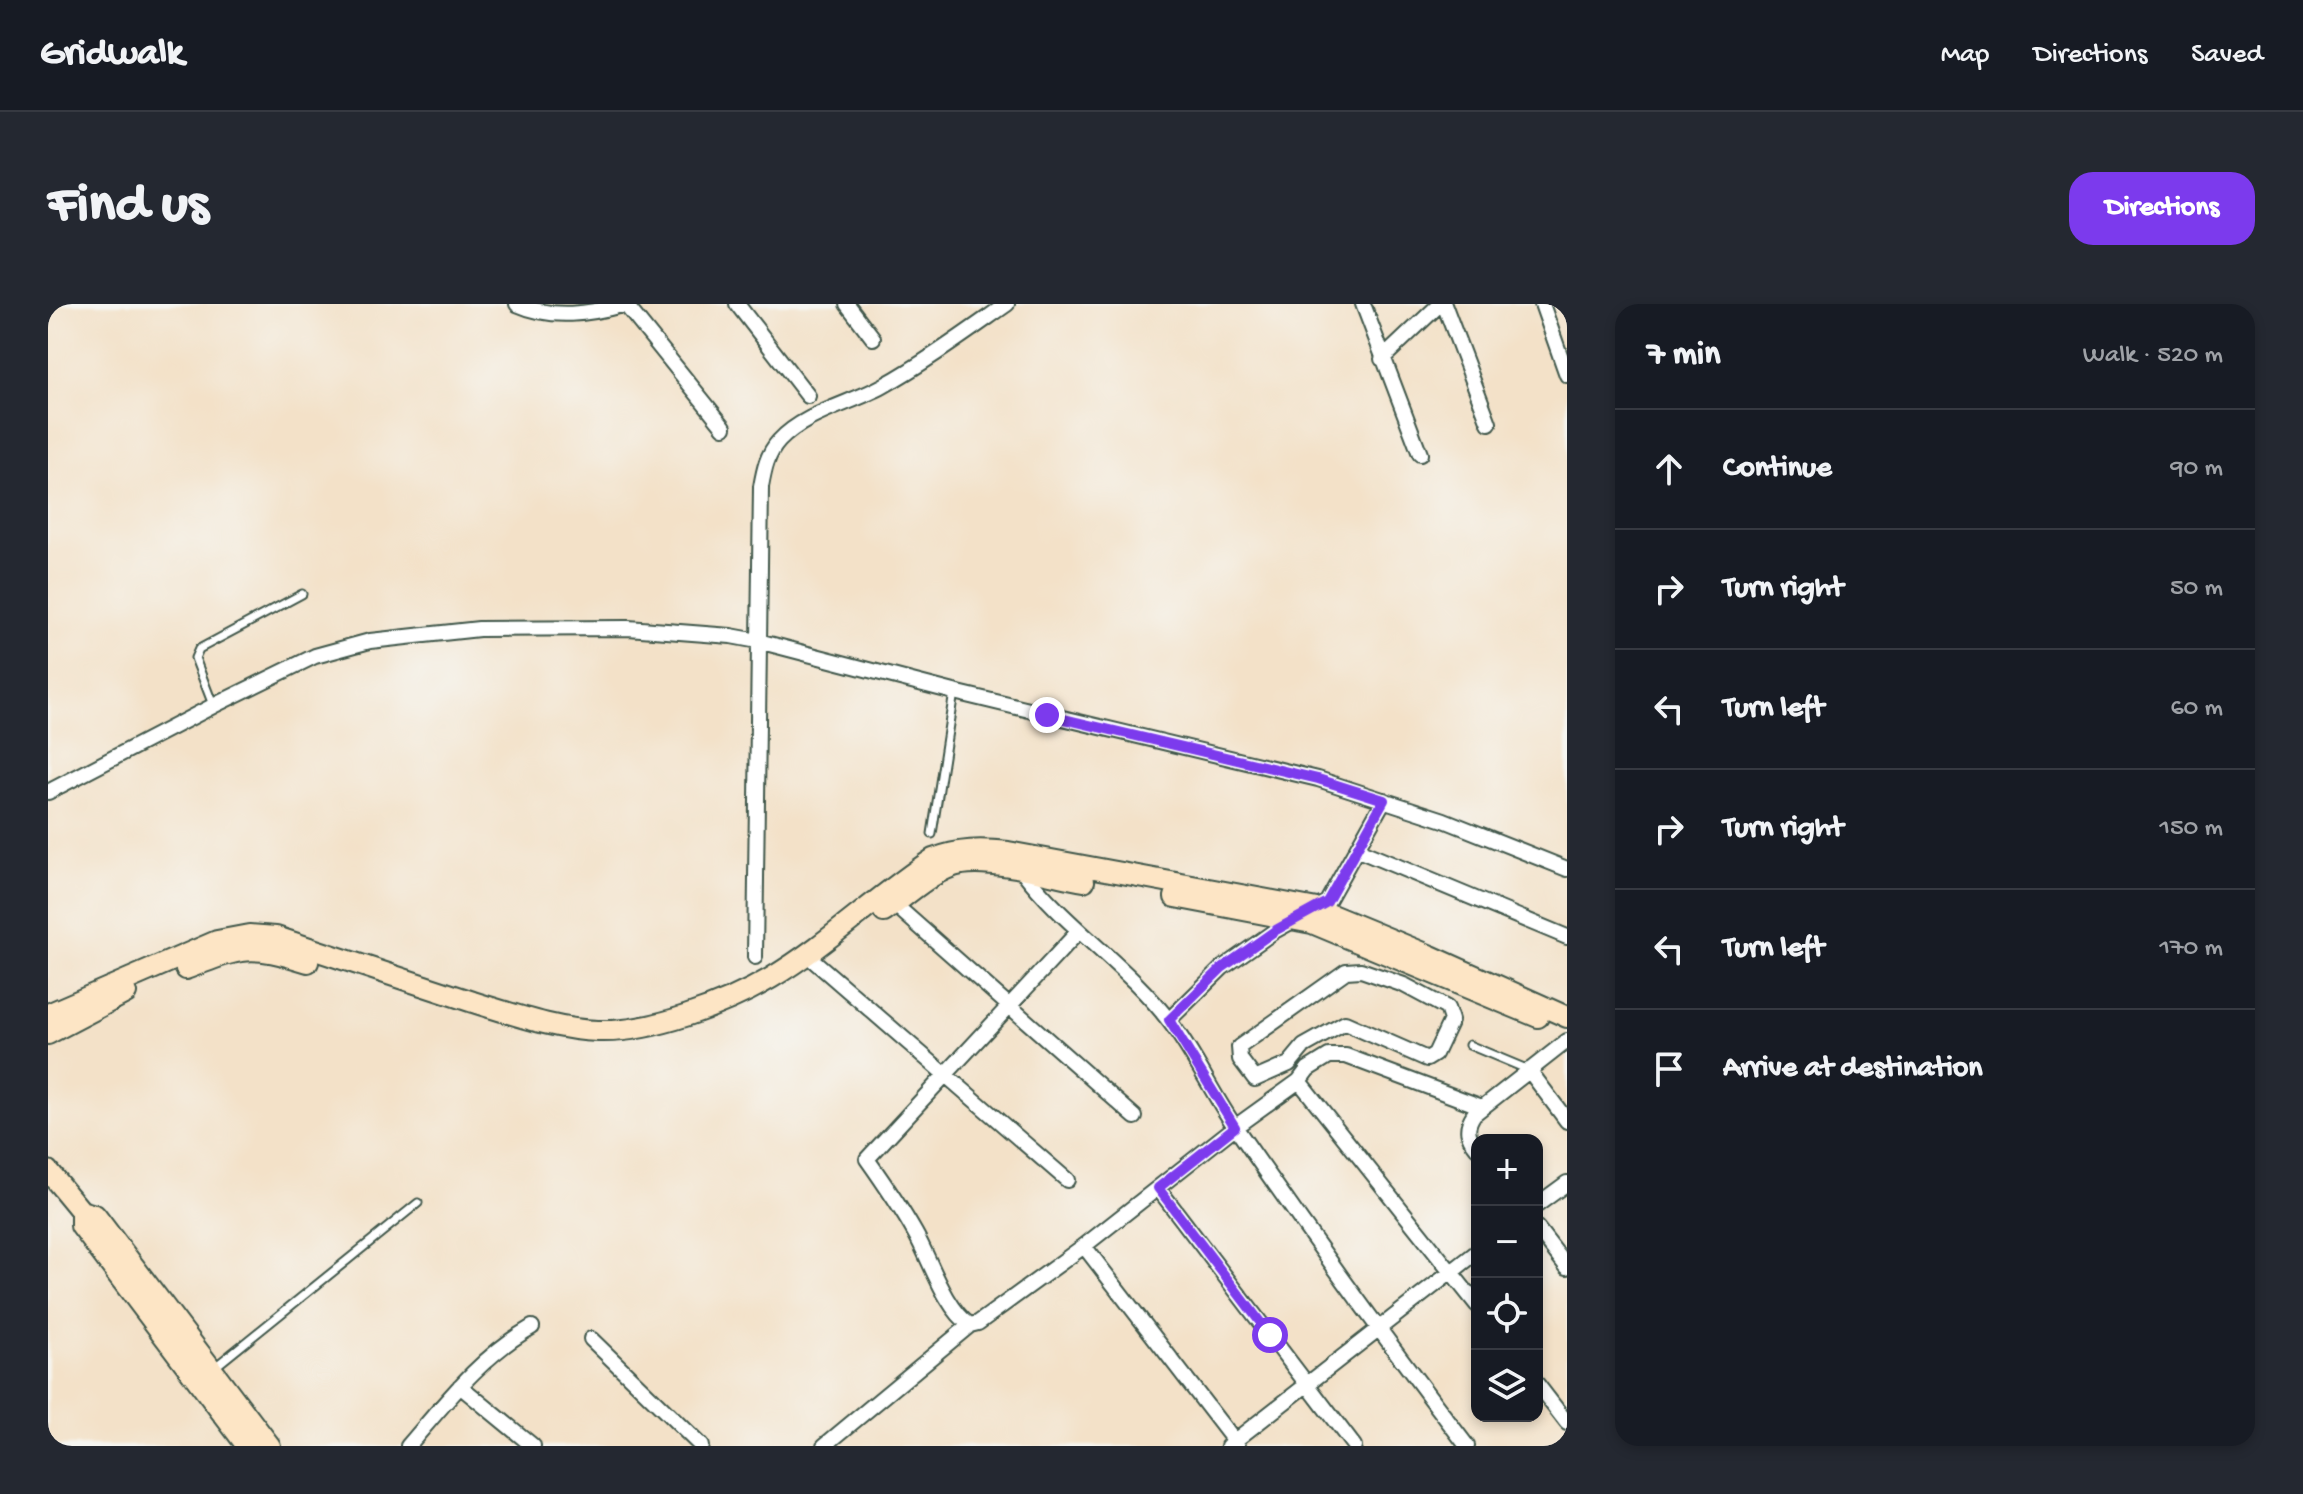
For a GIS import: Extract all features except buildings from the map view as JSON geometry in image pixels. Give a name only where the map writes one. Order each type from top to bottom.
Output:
[{"type":"street","points":[[517,304],[548,315],[566,315],[625,304],[724,427]]},
{"type":"street","points":[[737,304],[808,396]]},
{"type":"street","points":[[847,304],[873,338]]},
{"type":"street","points":[[755,957],[761,487],[767,461],[780,440],[800,426],[882,387],[1007,304]]},
{"type":"street","points":[[1363,304],[1420,454]]},
{"type":"street","points":[[1382,359],[1442,304],[1489,423]]},
{"type":"street","points":[[1542,304],[1567,375]]},
{"type":"street","points":[[48,792],[315,656],[370,641],[479,629],[628,628],[758,641],[954,692],[1318,779],[1384,800],[1567,869]]},
{"type":"street","points":[[1169,1020],[1222,968],[1276,930],[1317,909],[1333,894],[1384,800]]},
{"type":"street","points":[[48,1014],[217,941],[249,935],[276,937],[495,1008],[573,1029],[623,1030],[702,1013],[771,978],[933,859],[954,852],[982,849],[1317,909],[1567,1017]]},
{"type":"street","points":[[1358,850],[1567,937]]},
{"type":"street","points":[[48,1034],[129,992],[232,951],[245,949],[274,952],[572,1041],[623,1040],[762,994],[940,873],[962,864],[1022,870],[1296,919],[1567,1030]]},
{"type":"street","points":[[1022,870],[1053,908],[1133,981],[1169,1020],[1235,1127],[1378,1330],[1467,1446]]},
{"type":"street","points":[[894,904],[1135,1117]]},
{"type":"street","points":[[970,1325],[946,1294],[910,1225],[867,1159],[1078,932]]},
{"type":"street","points":[[814,961],[1067,1180]]},
{"type":"street","points":[[1404,985],[1413,965]]},
{"type":"street","points":[[1361,970],[1404,985],[1447,1008],[1450,1013],[1451,1020],[1435,1054],[1427,1059],[1345,1023],[1304,1046],[1289,1064],[1255,1079],[1240,1059],[1239,1047],[1346,971],[1361,970]]},
{"type":"street","points":[[1471,1138],[1467,1131],[1468,1122],[1482,1107],[1567,1041]]},
{"type":"street","points":[[824,1446],[970,1325],[978,1323],[1084,1246],[1235,1127],[1299,1081],[1308,1069],[1329,1056],[1346,1056],[1482,1107]]},
{"type":"street","points":[[1529,1070],[1567,1121]]},
{"type":"street","points":[[1299,1081],[1471,1297]]},
{"type":"street","points":[[48,1171],[81,1211],[95,1215],[212,1370],[242,1438]]},
{"type":"street","points":[[1543,1201],[1567,1183]]},
{"type":"street","points":[[1158,1188],[1354,1446]]},
{"type":"street","points":[[81,1211],[81,1226],[242,1438],[270,1446]]},
{"type":"street","points":[[1543,1236],[1567,1267]]},
{"type":"street","points":[[1084,1246],[1233,1444],[1471,1257]]},
{"type":"street","points":[[408,1446],[460,1386],[506,1342],[532,1327]]},
{"type":"street","points":[[591,1339],[701,1446]]},
{"type":"street","points":[[460,1386],[533,1446]]},
{"type":"street","points":[[1543,1392],[1567,1423]]},
{"type":"lane","points":[[213,706],[195,658],[199,649],[302,594]]},
{"type":"lane","points":[[932,834],[954,692]]},
{"type":"lane","points":[[1469,1045],[1529,1070]]},
{"type":"lane","points":[[212,1370],[418,1203]]},
{"type":"route","points":[[1047,715],[1318,779],[1384,800],[1327,902],[1255,943],[1209,979],[1169,1020],[1235,1127],[1158,1188],[1270,1335]]}]
